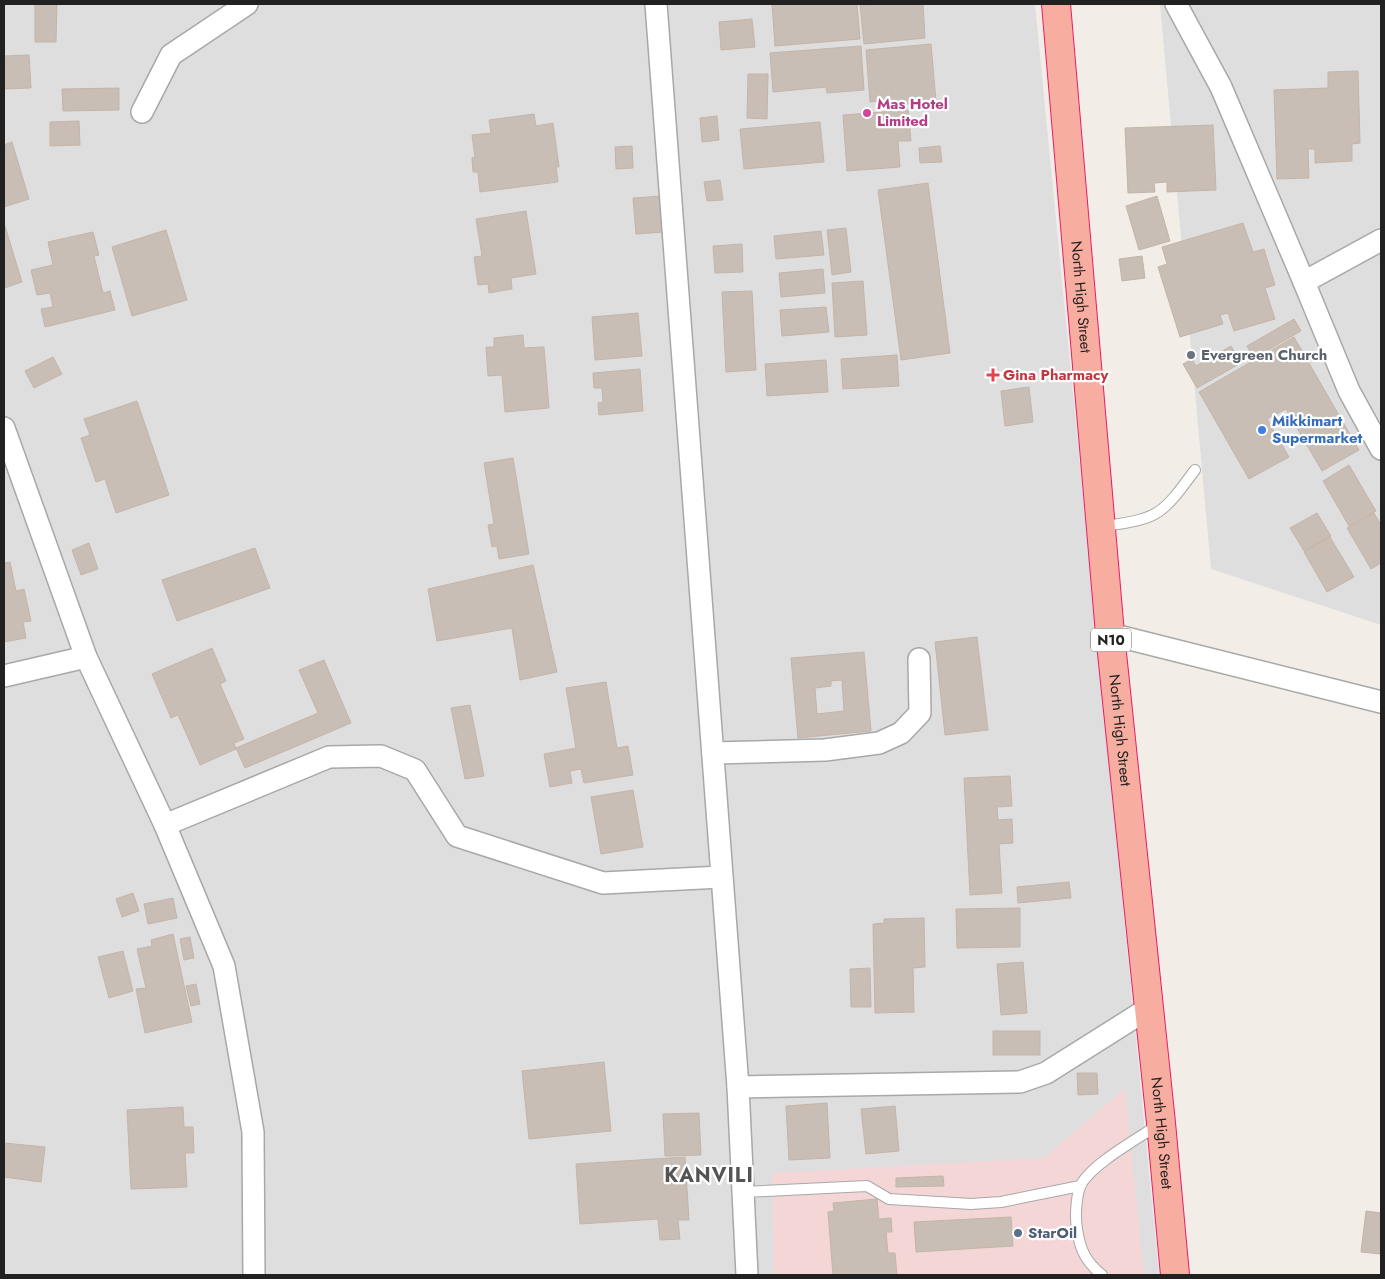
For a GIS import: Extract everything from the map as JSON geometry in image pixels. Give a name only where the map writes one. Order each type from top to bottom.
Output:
[{"type":"highway","name":"North High Street","points":[[1056,4],[1110,634],[1175,1275]]},
{"type":"street","points":[[142,112],[171,55],[247,4]]},
{"type":"street","points":[[656,4],[738,1087],[747,1275]]},
{"type":"street","points":[[1176,4],[1221,87],[1350,390],[1381,449]]},
{"type":"street","points":[[1304,282],[1381,240]]},
{"type":"street","points":[[4,428],[86,657],[165,825],[224,966],[253,1132],[254,1275]]},
{"type":"street","points":[[1110,634],[1381,702]]},
{"type":"street","points":[[4,676],[86,657]]},
{"type":"street","points":[[714,753],[825,750],[879,743],[902,733],[920,713],[919,659]]},
{"type":"street","points":[[165,825],[329,757],[381,756],[415,770],[457,836],[603,883],[721,877]]},
{"type":"street","points":[[738,1087],[1020,1082],[1046,1073],[1149,1008]]},
{"type":"lane","points":[[1101,527],[1159,512],[1195,470]]},
{"type":"lane","points":[[1102,1275],[1089,1264],[1080,1247],[1076,1223],[1080,1186],[1098,1165],[1161,1123]]},
{"type":"lane","points":[[744,1192],[866,1186],[889,1199],[971,1204],[1002,1202],[1080,1186]]},
{"type":"shaded area","points":[[4,4],[1035,4],[1159,1275],[4,1275]]},
{"type":"shaded area","points":[[1160,4],[1381,4],[1381,625],[1211,569]]},
{"type":"shaded area","points":[[1125,1088],[1144,1275],[774,1275],[772,1173],[1044,1158]]},
{"type":"building","points":[[35,4],[57,4],[56,42],[35,42]]},
{"type":"building","points":[[772,4],[857,4],[860,39],[775,46]]},
{"type":"building","points":[[923,4],[925,38],[864,44],[860,5]]},
{"type":"building","points":[[752,19],[755,47],[721,50],[719,22]]},
{"type":"building","points":[[931,44],[936,101],[896,105],[895,100],[870,102],[866,50]]},
{"type":"building","points":[[861,46],[864,90],[827,93],[826,87],[773,92],[770,53]]},
{"type":"building","points":[[29,55],[31,88],[4,89],[4,56]]},
{"type":"building","points":[[1358,71],[1360,143],[1352,144],[1352,161],[1315,163],[1315,149],[1308,149],[1309,178],[1277,179],[1274,90],[1328,88],[1328,72]]},
{"type":"building","points":[[748,74],[768,74],[767,119],[747,118]]},
{"type":"building","points":[[119,88],[119,110],[63,111],[62,89]]},
{"type":"building","points":[[908,110],[911,141],[898,141],[900,167],[847,171],[843,115]]},
{"type":"building","points":[[534,114],[536,126],[553,123],[559,167],[556,167],[558,182],[480,192],[478,172],[473,172],[472,158],[475,157],[472,135],[491,133],[489,120]]},
{"type":"building","points":[[717,116],[719,140],[702,142],[700,118]]},
{"type":"building","points":[[79,121],[80,145],[50,146],[50,122]]},
{"type":"building","points":[[820,122],[824,162],[744,169],[740,129]]},
{"type":"building","points":[[1213,125],[1216,190],[1167,192],[1167,182],[1154,183],[1155,192],[1128,193],[1125,128]]},
{"type":"building","points":[[12,142],[29,199],[4,207],[4,145]]},
{"type":"building","points":[[632,146],[633,168],[616,169],[615,147]]},
{"type":"building","points":[[940,146],[942,162],[920,163],[919,148]]},
{"type":"building","points":[[720,180],[723,200],[707,201],[704,182]]},
{"type":"building","points":[[928,183],[950,353],[901,360],[878,190]]},
{"type":"building","points":[[662,196],[664,232],[636,234],[633,198]]},
{"type":"building","points":[[1157,196],[1170,241],[1139,250],[1126,206]]},
{"type":"building","points":[[526,211],[536,274],[511,278],[512,289],[489,293],[488,284],[478,285],[474,257],[482,256],[476,219]]},
{"type":"building","points":[[1243,223],[1253,252],[1264,249],[1275,285],[1265,288],[1275,319],[1234,331],[1228,313],[1220,315],[1223,324],[1180,337],[1158,267],[1167,264],[1162,247]]},
{"type":"building","points":[[4,227],[22,282],[4,288]]},
{"type":"building","points":[[846,228],[851,272],[832,275],[827,230]]},
{"type":"building","points":[[166,230],[187,300],[132,316],[112,247]]},
{"type":"building","points":[[821,231],[824,255],[776,259],[774,236]]},
{"type":"building","points":[[93,232],[99,255],[94,256],[103,293],[110,291],[115,310],[45,327],[41,309],[53,307],[50,293],[37,295],[31,270],[53,265],[48,242]]},
{"type":"building","points":[[742,244],[743,272],[715,273],[713,246]]},
{"type":"building","points":[[1142,256],[1145,278],[1122,281],[1119,259]]},
{"type":"building","points":[[823,269],[825,293],[781,297],[779,273]]},
{"type":"building","points":[[863,281],[867,335],[835,337],[832,283]]},
{"type":"building","points":[[752,291],[756,370],[726,372],[722,292]]},
{"type":"building","points":[[826,307],[829,332],[782,336],[780,310]]},
{"type":"building","points":[[638,313],[642,356],[595,360],[592,317]]},
{"type":"building","points":[[1294,319],[1301,331],[1254,358],[1247,346]]},
{"type":"building","points":[[523,335],[524,348],[544,347],[549,408],[505,412],[502,375],[488,376],[486,347],[494,347],[494,338]]},
{"type":"building","points":[[1294,337],[1359,450],[1322,471],[1286,409],[1267,419],[1289,457],[1249,479],[1199,392]]},
{"type":"building","points":[[1231,346],[1241,363],[1197,388],[1183,364],[1192,359],[1196,366]]},
{"type":"building","points":[[897,355],[899,386],[843,389],[841,359]]},
{"type":"building","points":[[53,357],[62,374],[34,388],[25,371]]},
{"type":"building","points":[[826,360],[828,392],[767,396],[765,364]]},
{"type":"building","points":[[640,369],[643,411],[599,415],[598,403],[603,402],[602,388],[594,388],[593,373]]},
{"type":"building","points":[[1029,387],[1033,422],[1005,426],[1001,391]]},
{"type":"building","points":[[137,401],[169,495],[116,513],[105,479],[96,482],[81,438],[90,435],[84,419]]},
{"type":"building","points":[[513,458],[529,554],[499,559],[497,546],[492,547],[488,525],[494,524],[484,463]]},
{"type":"building","points":[[1349,465],[1376,511],[1349,526],[1323,481]]},
{"type":"building","points":[[1317,513],[1331,536],[1304,551],[1290,528]]},
{"type":"building","points":[[1374,513],[1381,525],[1381,563],[1371,569],[1347,528]]},
{"type":"building","points":[[1330,537],[1354,577],[1327,592],[1304,552]]},
{"type":"building","points":[[89,543],[98,569],[81,575],[72,550]]},
{"type":"building","points":[[255,548],[270,588],[177,621],[162,580]]},
{"type":"building","points":[[10,562],[16,591],[24,589],[31,621],[23,622],[26,638],[4,642],[4,563]]},
{"type":"building","points":[[533,565],[557,672],[520,680],[512,628],[437,641],[428,589]]},
{"type":"building","points":[[977,637],[988,730],[945,735],[935,642]]},
{"type":"building","points":[[212,648],[226,681],[220,684],[244,739],[234,743],[236,749],[200,765],[178,715],[171,718],[152,674]]},
{"type":"building","points":[[864,652],[871,731],[798,738],[791,658]],"holes":[[[842,680],[844,711],[817,714],[815,688],[831,686],[831,681]]]},
{"type":"building","points":[[324,660],[351,723],[245,768],[236,748],[318,713],[299,670]]},
{"type":"building","points":[[606,682],[617,748],[628,746],[633,775],[584,783],[581,769],[570,771],[572,783],[550,787],[544,754],[576,748],[566,688]]},
{"type":"building","points":[[470,705],[484,776],[465,779],[451,708]]},
{"type":"building","points":[[1010,776],[1012,806],[997,807],[998,820],[1012,819],[1013,843],[999,844],[1002,893],[970,895],[964,778]]},
{"type":"building","points":[[633,790],[643,847],[601,854],[591,797]]},
{"type":"building","points":[[1069,882],[1071,898],[1018,903],[1017,887]]},
{"type":"building","points":[[133,893],[139,911],[122,917],[116,899]]},
{"type":"building","points":[[173,898],[177,918],[148,924],[144,904]]},
{"type":"building","points":[[1020,908],[1020,947],[957,948],[956,909]]},
{"type":"building","points":[[924,918],[925,967],[913,968],[914,1012],[875,1013],[873,924],[884,923],[884,919]]},
{"type":"building","points":[[173,934],[192,1022],[145,1033],[136,989],[146,988],[137,949],[152,946],[151,940]]},
{"type":"building","points":[[190,937],[194,958],[184,960],[180,939]]},
{"type":"building","points":[[123,951],[133,991],[109,998],[98,957]]},
{"type":"building","points":[[1023,962],[1027,1013],[1001,1015],[997,964]]},
{"type":"building","points":[[870,968],[871,1007],[851,1007],[850,969]]},
{"type":"building","points":[[196,984],[200,1004],[191,1006],[186,986]]},
{"type":"building","points":[[993,1031],[1040,1031],[1040,1055],[993,1055]]},
{"type":"building","points":[[604,1062],[611,1131],[529,1139],[522,1071]]},
{"type":"building","points":[[1077,1073],[1097,1073],[1098,1094],[1078,1095]]},
{"type":"building","points":[[827,1103],[830,1158],[789,1160],[786,1106]]},
{"type":"building","points":[[895,1106],[899,1151],[866,1154],[861,1109]]},
{"type":"building","points":[[183,1107],[184,1127],[193,1127],[194,1153],[185,1153],[187,1187],[131,1189],[127,1110]]},
{"type":"building","points":[[699,1113],[701,1155],[665,1156],[663,1114]]},
{"type":"building","points":[[4,1143],[45,1147],[41,1182],[4,1177]]},
{"type":"building","points":[[685,1157],[689,1220],[678,1220],[680,1239],[660,1240],[658,1219],[580,1224],[576,1164]]},
{"type":"building","points":[[943,1176],[944,1186],[896,1187],[896,1178]]},
{"type":"building","points":[[877,1199],[879,1219],[891,1218],[892,1232],[886,1232],[888,1253],[895,1253],[897,1275],[833,1275],[828,1212],[834,1211],[833,1203]]},
{"type":"building","points":[[1366,1211],[1381,1213],[1381,1254],[1361,1252]]},
{"type":"building","points":[[1011,1217],[1013,1246],[916,1252],[914,1222]]},
{"type":"place","name":"Mas Hotel Limited","points":[[867,113]]},
{"type":"place","name":"Evergreen Church","points":[[1191,355]]},
{"type":"place","name":"Gina Pharmacy","points":[[993,375]]},
{"type":"place","name":"Mikkimart Supermarket","points":[[1262,430]]},
{"type":"place","name":"StarOil","points":[[1018,1233]]},
{"type":"district","name":"KANVILI","points":[[709,1175]]}]
